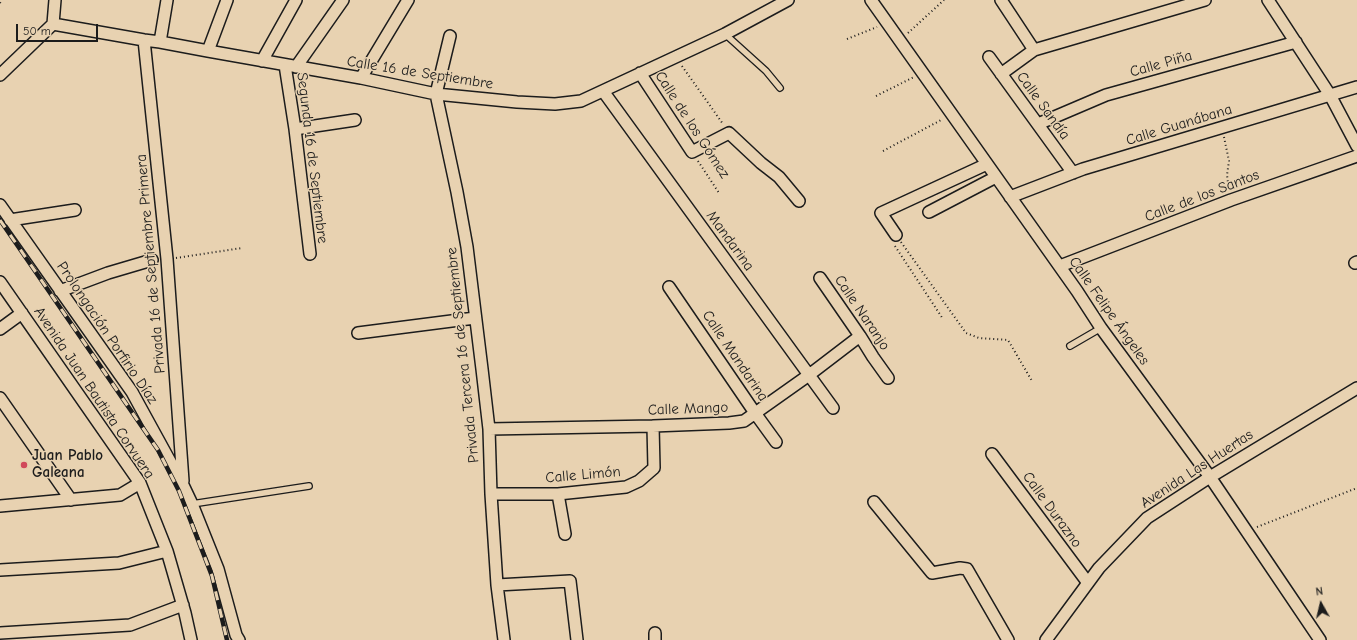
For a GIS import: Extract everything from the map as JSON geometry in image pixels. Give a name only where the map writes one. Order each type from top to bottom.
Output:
[{"type":"street","points":[[0,75],[53,24],[55,0]]},
{"type":"street","points":[[160,42],[167,0]]},
{"type":"street","points":[[208,52],[227,0]]},
{"type":"street","points":[[262,61],[296,0]]},
{"type":"street","points":[[290,66],[343,0]]},
{"type":"street","points":[[361,78],[408,0]]},
{"type":"street","name":"Calle 16 de Septiembre","points":[[53,24],[361,78],[436,94],[555,104],[581,101],[725,34],[788,0]]},
{"type":"street","name":"Calle Felipe Ángeles","points":[[871,0],[1060,266],[1101,328],[1210,476],[1320,640]]},
{"type":"street","name":"Calle Sandía","points":[[1001,0],[1034,50]]},
{"type":"street","points":[[1001,74],[1034,50],[1205,0]]},
{"type":"street","points":[[1268,0],[1330,95],[1357,146]]},
{"type":"street","points":[[436,94],[450,36]]},
{"type":"street","name":"Privada 16 de Septiembre Primera","points":[[144,40],[167,259],[183,485]]},
{"type":"street","name":"Calle Piña","points":[[1038,124],[1106,95],[1296,42]]},
{"type":"street","name":"Calle Sandía","points":[[989,57],[1073,173]]},
{"type":"street","name":"Segunda 16 de Septiembre","points":[[290,66],[295,129],[310,254]]},
{"type":"street","name":"Calle de los Gómez","points":[[640,73],[692,152]]},
{"type":"street","name":"Calle Guanábana","points":[[1010,196],[1073,173],[1357,87]]},
{"type":"street","name":"Mandarina","points":[[603,91],[833,408]]},
{"type":"street","name":"Privada Tercera 16 de Septiembre","points":[[436,94],[462,223],[489,430],[491,494],[497,585],[504,640]]},
{"type":"street","points":[[295,129],[355,120]]},
{"type":"street","points":[[692,152],[729,133],[779,177],[799,201]]},
{"type":"street","name":"Calle de los Santos","points":[[1060,266],[1231,200],[1357,156]]},
{"type":"street","points":[[896,235],[881,213],[988,164]]},
{"type":"street","points":[[929,212],[996,177]]},
{"type":"street","name":"Prolongación Porfirio Díaz","points":[[0,205],[132,392],[192,504],[218,569],[236,635],[239,640]]},
{"type":"street","points":[[10,220],[74,210]]},
{"type":"street","points":[[60,291],[108,273],[152,260]]},
{"type":"street","name":"Calle Naranjo","points":[[820,278],[888,378]]},
{"type":"street","name":"Avenida Juan Bautista Corvuera","points":[[0,282],[140,483],[167,551],[183,605],[191,640]]},
{"type":"street","name":"Calle Mandarina","points":[[669,287],[776,442]]},
{"type":"street","points":[[0,328],[22,313]]},
{"type":"street","points":[[358,333],[475,318]]},
{"type":"street","name":"Calle Mango","points":[[489,430],[653,426],[744,421],[809,376],[860,336]]},
{"type":"street","name":"Avenida Las Huertas","points":[[1046,640],[1098,568],[1147,518],[1210,476],[1357,388]]},
{"type":"street","points":[[0,398],[70,500]]},
{"type":"street","name":"Calle Limón","points":[[491,494],[558,494],[626,488],[640,480],[654,468],[653,426]]},
{"type":"street","name":"Calle Durazno","points":[[992,454],[1088,583]]},
{"type":"street","points":[[0,506],[120,495],[140,483]]},
{"type":"street","points":[[558,494],[565,534]]},
{"type":"street","points":[[874,502],[932,574],[960,568],[967,569],[1008,640]]},
{"type":"street","points":[[0,570],[119,563],[167,551]]},
{"type":"street","points":[[497,585],[570,582],[577,640]]},
{"type":"street","points":[[0,633],[130,625],[183,605]]},
{"type":"lane","points":[[725,34],[766,71],[780,88]]},
{"type":"lane","points":[[1070,346],[1101,328]]},
{"type":"lane","points":[[192,504],[309,486]]},
{"type":"path","points":[[908,33],[944,0]]},
{"type":"path","points":[[847,39],[887,22]]},
{"type":"path","points":[[675,57],[729,133]]},
{"type":"path","points":[[876,96],[922,73]]},
{"type":"path","points":[[883,151],[951,114]]},
{"type":"path","points":[[1222,128],[1229,161],[1227,174],[1231,200]]},
{"type":"path","name":"Calle de los Gómez","points":[[692,152],[719,193]]},
{"type":"path","points":[[943,319],[891,240],[896,235],[966,333],[979,338],[1008,340],[1032,381]]},
{"type":"path","points":[[167,259],[242,248]]},
{"type":"path","points":[[1246,531],[1357,488]]},
{"type":"railway","points":[[0,220],[158,450],[179,491],[212,576],[227,640]]},
{"type":"place","name":"Juan Pablo Galeana","points":[[24,465]]}]
